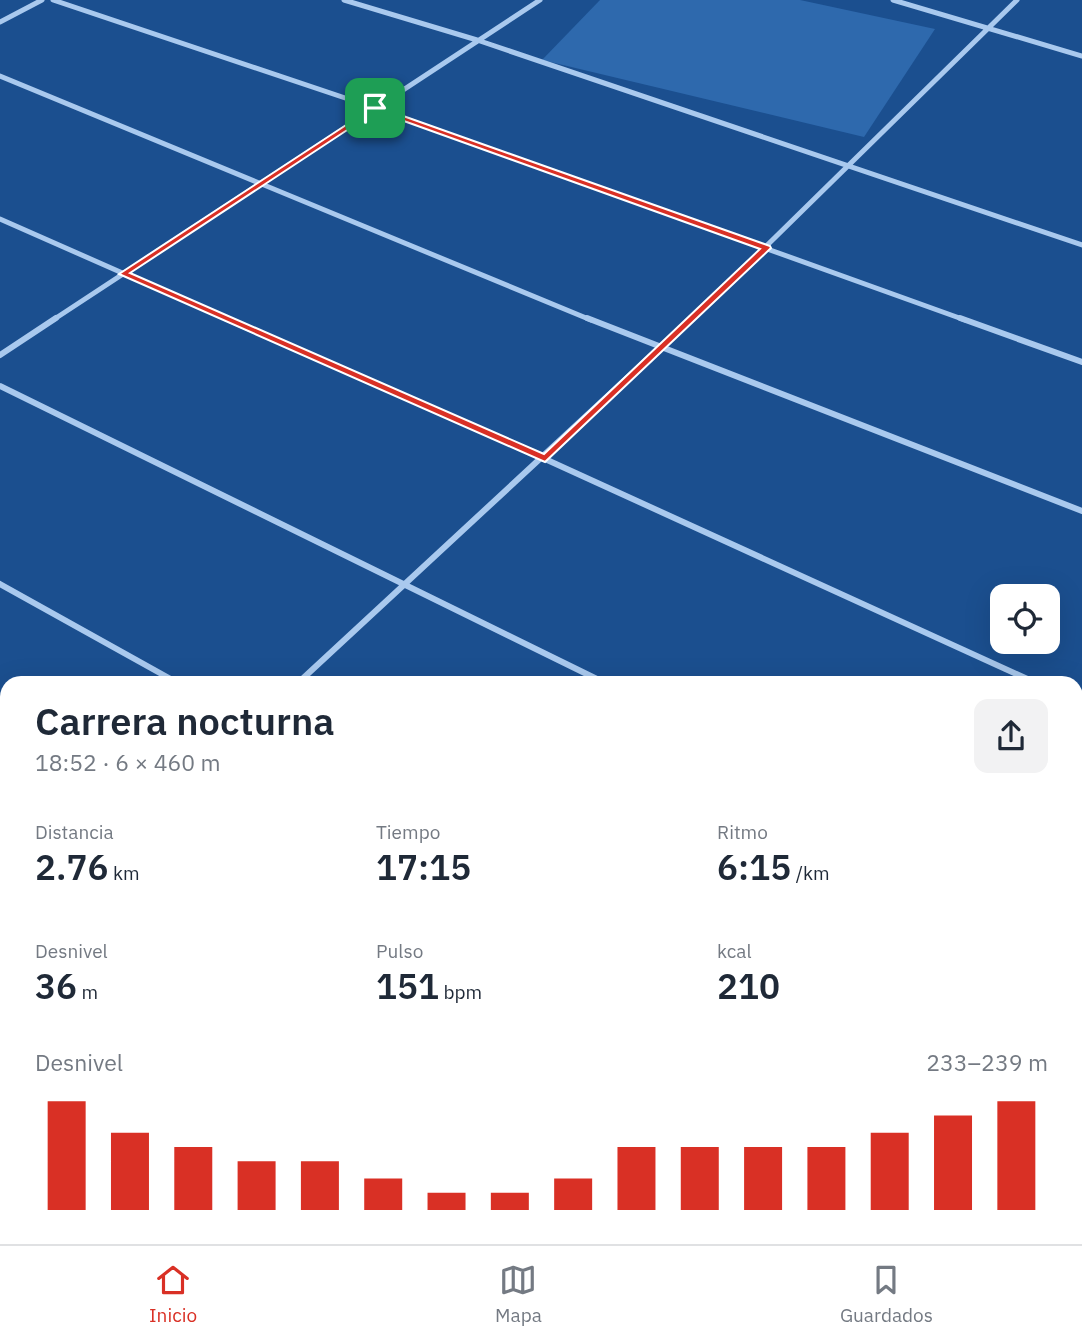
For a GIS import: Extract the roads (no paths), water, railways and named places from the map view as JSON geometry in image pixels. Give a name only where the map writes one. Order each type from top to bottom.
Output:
[{"type":"street","points":[[0,22],[42,0]]},
{"type":"street","points":[[53,0],[375,108],[1082,362]]},
{"type":"street","points":[[344,0],[477,40],[1082,245]]},
{"type":"street","points":[[0,355],[540,0]]},
{"type":"street","points":[[893,0],[1082,56]]},
{"type":"street","points":[[305,676],[661,349],[1017,0]]},
{"type":"street","points":[[0,76],[661,349],[1082,511]]},
{"type":"street","points":[[0,219],[545,458],[1021,676]]},
{"type":"street","points":[[0,386],[591,676]]},
{"type":"street","points":[[0,584],[165,676]]}]
